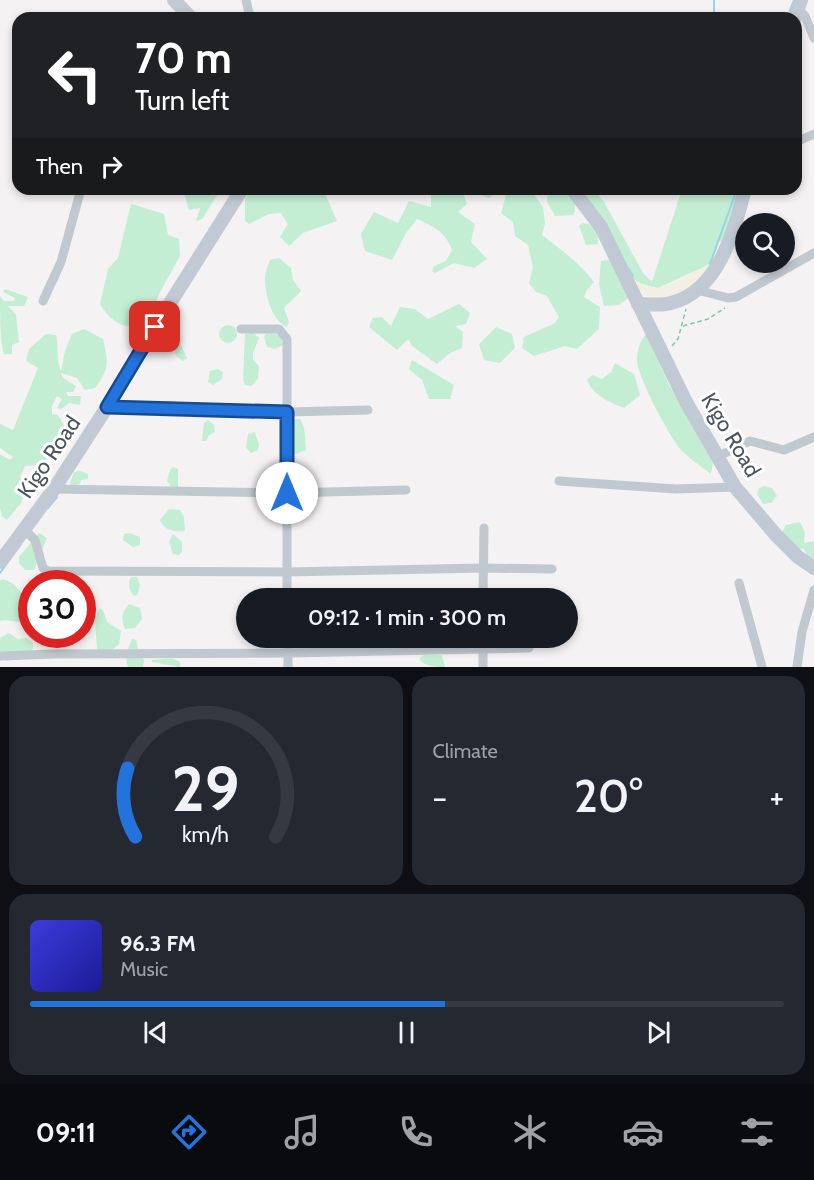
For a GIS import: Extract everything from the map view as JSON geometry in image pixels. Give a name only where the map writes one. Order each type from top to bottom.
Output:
[{"type":"street","points":[[174,0],[185,12]]},
{"type":"street","points":[[802,13],[814,38]]},
{"type":"street","points":[[44,301],[61,262],[79,195]]},
{"type":"street","name":"Kigo Road","points":[[0,562],[54,489],[238,195]]},
{"type":"street","name":"Kigo Road","points":[[577,195],[601,227],[666,363],[735,487],[776,535],[814,568]]},
{"type":"street","points":[[638,304],[670,303],[694,292],[716,269],[729,243],[743,195]]},
{"type":"street","points":[[694,292],[728,298],[736,297],[814,253]]},
{"type":"street","points":[[241,329],[279,329],[286,339],[287,588]]},
{"type":"street","points":[[107,407],[287,412],[368,410]]},
{"type":"street","points":[[717,458],[750,441],[784,450],[814,437]]},
{"type":"street","points":[[559,481],[676,489],[735,487]]},
{"type":"street","points":[[54,489],[287,493],[406,490]]},
{"type":"street","points":[[483,588],[484,528]]},
{"type":"street","points":[[25,530],[34,540],[43,568],[48,571],[286,572],[552,569]]},
{"type":"street","points":[[740,583],[762,667]]},
{"type":"street","points":[[796,667],[802,633],[814,590]]},
{"type":"street","points":[[288,648],[288,667]]},
{"type":"street","points":[[0,656],[529,648]]},
{"type":"street","points":[[483,650],[483,667]]},
{"type":"path","points":[[666,363],[671,347],[678,339],[694,292]]},
{"type":"path","points":[[682,327],[708,319],[724,309],[730,301],[728,298]]},
{"type":"green space","points":[[185,195],[217,195],[202,219],[196,221],[200,208],[189,210]]},
{"type":"green space","points":[[247,195],[326,195],[337,221],[303,233],[289,246],[280,237],[288,224],[281,213],[269,214],[249,224],[245,221],[245,199]]},
{"type":"green space","points":[[431,195],[464,195],[467,204],[458,212],[475,224],[471,242],[487,259],[474,268],[454,263],[435,273],[432,271],[434,266],[446,261],[452,250],[442,234],[434,227],[417,219],[406,233],[392,260],[365,251],[361,234],[374,212],[398,223],[409,201],[431,207]]},
{"type":"green space","points":[[506,195],[534,195],[543,207],[545,223],[542,235],[576,262],[594,282],[584,297],[600,307],[599,329],[577,349],[565,346],[534,356],[522,348],[524,337],[555,323],[559,317],[547,296],[536,292],[529,283],[533,267],[528,245],[515,236],[513,222],[501,213]]},
{"type":"green space","points":[[548,195],[571,195],[576,200],[574,215],[555,216],[547,202]]},
{"type":"green space","points":[[580,195],[598,195],[603,200],[643,273],[652,282],[680,195],[738,195],[724,243],[718,241],[710,264],[658,288],[641,284],[631,278]]},
{"type":"green space","points":[[131,204],[164,214],[168,235],[179,239],[180,256],[153,310],[135,327],[114,321],[100,304],[108,269],[118,258]]},
{"type":"green space","points":[[582,223],[589,224],[597,231],[598,244],[586,245],[579,226]]},
{"type":"green space","points":[[279,258],[291,268],[293,280],[301,291],[284,308],[289,322],[287,327],[273,313],[265,285],[270,260]]},
{"type":"green space","points":[[609,260],[622,275],[628,298],[619,305],[604,306],[599,285],[601,261]]},
{"type":"green space","points":[[5,289],[28,297],[24,306],[8,306],[16,315],[19,342],[12,345],[12,354],[4,354],[0,326],[0,296],[4,301],[14,301],[15,298],[3,292]]},
{"type":"green space","points":[[459,304],[470,313],[466,324],[455,326],[463,332],[462,348],[450,353],[437,364],[412,346],[408,339],[397,350],[369,327],[373,318],[382,317],[391,326],[400,307],[415,309],[428,319]]},
{"type":"green space","points":[[228,325],[234,328],[237,334],[234,340],[228,343],[222,340],[219,334],[222,328]]},
{"type":"green space","points":[[496,327],[512,334],[515,348],[500,363],[484,360],[479,344]]},
{"type":"green space","points":[[84,329],[103,339],[107,359],[103,375],[95,388],[85,390],[77,378],[61,373],[63,378],[76,386],[73,392],[66,392],[68,396],[81,396],[80,405],[69,403],[61,409],[57,408],[62,399],[57,396],[52,406],[52,414],[58,415],[64,426],[59,442],[47,459],[41,463],[25,466],[20,477],[26,487],[21,503],[7,520],[2,516],[0,508],[0,454],[10,460],[13,457],[0,448],[0,424],[13,430],[38,368],[26,361],[29,349],[46,334],[56,335],[61,371],[65,351],[72,334]]},
{"type":"green space","points":[[254,333],[259,338],[253,353],[253,360],[259,366],[258,378],[252,386],[245,385],[243,379],[245,334]]},
{"type":"green space","points":[[270,333],[281,335],[283,345],[275,349],[267,347],[264,337]]},
{"type":"green space","points":[[646,334],[669,385],[713,463],[711,474],[682,451],[670,434],[648,392],[637,360],[639,346]]},
{"type":"green space","points":[[180,343],[187,358],[183,361],[176,356],[174,346]]},
{"type":"green space","points":[[412,360],[454,385],[450,399],[429,399],[422,380],[409,369]]},
{"type":"green space","points":[[615,363],[634,374],[640,395],[624,408],[598,394],[587,380],[592,375],[602,379],[611,372]]},
{"type":"green space","points":[[218,369],[223,372],[222,379],[213,385],[208,382],[210,371]]},
{"type":"green space","points":[[294,419],[300,419],[302,423],[306,450],[296,454],[289,452]]},
{"type":"green space","points":[[208,420],[214,425],[215,432],[209,435],[206,441],[202,441],[204,423]]},
{"type":"green space","points":[[255,432],[259,445],[258,450],[251,453],[246,448],[248,434]]},
{"type":"green space","points":[[173,467],[178,469],[178,487],[172,488],[167,481]]},
{"type":"green space","points":[[80,471],[88,474],[88,479],[81,480],[80,484],[72,487],[70,483],[74,472]]},
{"type":"green space","points":[[764,486],[772,488],[777,496],[771,503],[763,504],[757,494],[759,488]]},
{"type":"green space","points":[[169,509],[180,510],[184,517],[185,531],[170,530],[162,524],[160,520]]},
{"type":"green space","points":[[800,522],[805,533],[804,543],[814,541],[814,560],[809,561],[804,549],[796,549],[781,534],[786,525]]},
{"type":"green space","points":[[39,533],[47,538],[34,570],[25,570],[19,563],[19,557]]},
{"type":"green space","points":[[130,533],[140,537],[140,545],[133,547],[123,540],[124,534]]},
{"type":"green space","points":[[173,534],[182,542],[182,552],[179,555],[173,554],[169,542]]},
{"type":"green space","points":[[131,577],[137,577],[140,584],[138,594],[134,596],[129,587]]},
{"type":"green space","points":[[2,579],[7,581],[18,589],[18,622],[0,621],[0,581]]},
{"type":"green space","points":[[129,604],[140,608],[142,619],[135,628],[125,629],[122,616]]},
{"type":"green space","points":[[99,609],[103,610],[107,622],[121,631],[119,644],[112,650],[97,650],[96,616]]},
{"type":"green space","points":[[9,633],[18,639],[18,648],[33,649],[16,660],[6,661],[0,655],[0,638]]},
{"type":"green space","points":[[132,639],[136,640],[144,660],[143,667],[128,667],[126,656]]},
{"type":"green space","points":[[424,655],[442,655],[445,667],[424,664],[419,659]]},
{"type":"green space","points":[[171,658],[180,662],[180,667],[152,662],[152,660]]},
{"type":"sand","points":[[718,241],[724,243],[706,276],[697,285],[681,294],[654,298],[639,290],[631,278],[655,288],[669,285],[710,264]]},
{"type":"waterway","points":[[714,0],[714,12]]},
{"type":"waterway","points":[[789,12],[794,0]]},
{"type":"waterway","points":[[710,264],[735,195]]},
{"type":"waterway","points":[[628,268],[633,276]]},
{"type":"waterway","points":[[48,508],[57,497]]},
{"type":"waterway","points":[[0,573],[21,544]]},
{"type":"route","points":[[155,327],[107,407],[287,412],[287,493]]}]
